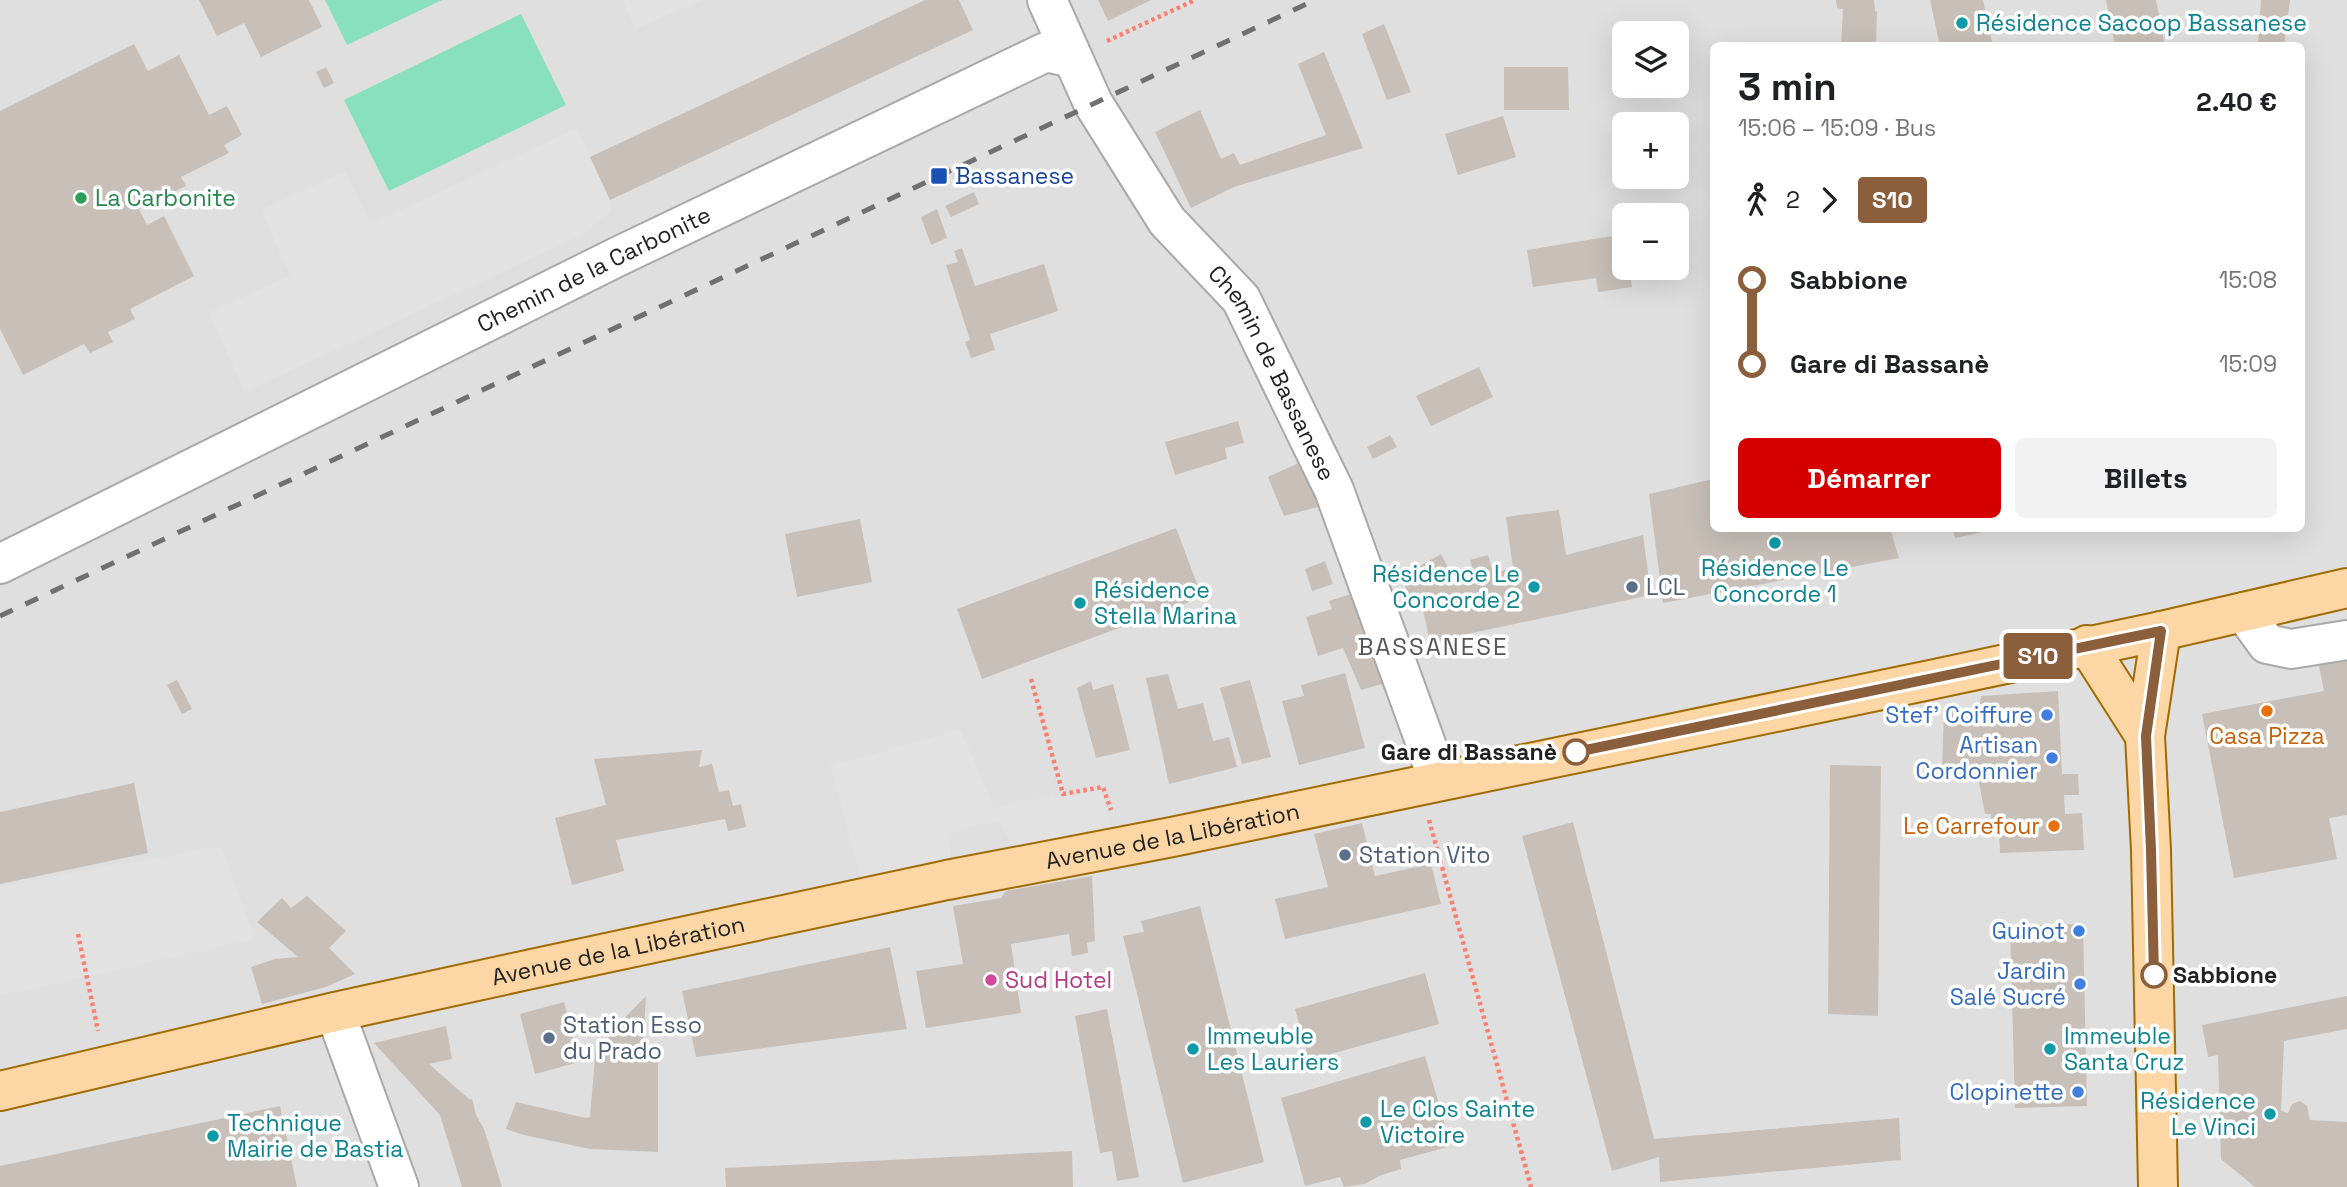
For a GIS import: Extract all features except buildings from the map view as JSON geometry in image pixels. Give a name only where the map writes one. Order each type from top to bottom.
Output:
[{"type":"main road","name":"Avenue de la Libération","points":[[0,1091],[335,1012],[934,883],[1780,711],[2161,631],[2347,587]]},
{"type":"main road","points":[[2158,1187],[2146,736],[2161,631]]},
{"type":"main road","points":[[2087,645],[2146,736]]},
{"type":"street","name":"Chemin de Bassanese","points":[[1047,0],[1093,103],[1167,221],[1241,299],[1334,490],[1426,744],[1425,783]]},
{"type":"street","name":"Chemin de la Carbonite","points":[[0,564],[619,256],[1046,52],[1072,58]]},
{"type":"street","points":[[2244,612],[2267,644],[2291,649],[2347,640]]},
{"type":"street","points":[[335,1012],[399,1187]]},
{"type":"path","points":[[1072,58],[1195,0]]},
{"type":"path","points":[[1031,679],[1063,794],[1103,787],[1113,817]]},
{"type":"path","points":[[1425,783],[1432,826],[1531,1187]]},
{"type":"path","points":[[78,934],[105,1066]]},
{"type":"shaded area","points":[[0,0],[2347,0],[2347,1187],[0,1187]]},
{"type":"shaded area","points":[[623,0],[703,0],[635,29]]},
{"type":"shaded area","points":[[577,128],[610,200],[611,211],[582,235],[245,392],[209,313],[290,275],[261,210],[345,171],[371,224]]},
{"type":"shaded area","points":[[960,729],[994,807],[1052,795],[1054,799],[1100,790],[1112,828],[1012,848],[999,820],[948,832],[951,857],[861,877],[830,766]]},
{"type":"shaded area","points":[[221,846],[255,939],[0,996],[0,887]]},
{"type":"green space","points":[[325,0],[442,0],[347,45]]},
{"type":"green space","points":[[521,14],[566,105],[389,191],[344,100]]},
{"type":"railway","points":[[0,616],[1315,0]]},
{"type":"bus line","name":"S10","points":[[1576,752],[2161,631],[2146,736],[2154,975]]},
{"type":"place","name":"Résidence Sacoop Bassanese","points":[[1962,23]]},
{"type":"place","name":"Bassanese","points":[[939,176]]},
{"type":"place","name":"La Carbonite","points":[[81,198]]},
{"type":"place","name":"Résidence Le Concorde 1","points":[[1775,543]]},
{"type":"place","name":"Résidence Le Concorde 2","points":[[1534,587]]},
{"type":"place","name":"LCL","points":[[1632,587]]},
{"type":"place","name":"Résidence Stella Marina","points":[[1080,603]]},
{"type":"place","name":"Casa Pizza","points":[[2267,711]]},
{"type":"place","name":"Stef' Coiffure","points":[[2047,715]]},
{"type":"place","name":"Gare di Bassanè","points":[[1576,752]]},
{"type":"place","name":"Artisan Cordonnier","points":[[2052,758]]},
{"type":"place","name":"Le Carrefour","points":[[2054,826]]},
{"type":"place","name":"Station Vito","points":[[1345,855]]},
{"type":"place","name":"Guinot","points":[[2079,931]]},
{"type":"place","name":"Sabbione","points":[[2154,975]]},
{"type":"place","name":"Sud Hotel","points":[[991,980]]},
{"type":"place","name":"Jardin Salé Sucré","points":[[2080,984]]},
{"type":"place","name":"Station Esso du Prado","points":[[549,1038]]},
{"type":"place","name":"Immeuble Les Lauriers","points":[[1193,1049]]},
{"type":"place","name":"Immeuble Santa Cruz","points":[[2050,1049]]},
{"type":"place","name":"Clopinette","points":[[2078,1092]]},
{"type":"place","name":"Résidence Le Vinci","points":[[2270,1114]]},
{"type":"place","name":"Le Clos Sainte Victoire","points":[[1366,1122]]},
{"type":"place","name":"Technique Mairie de Bastia","points":[[213,1136]]},
{"type":"district","name":"BASSANESE","points":[[1433,647]]}]
